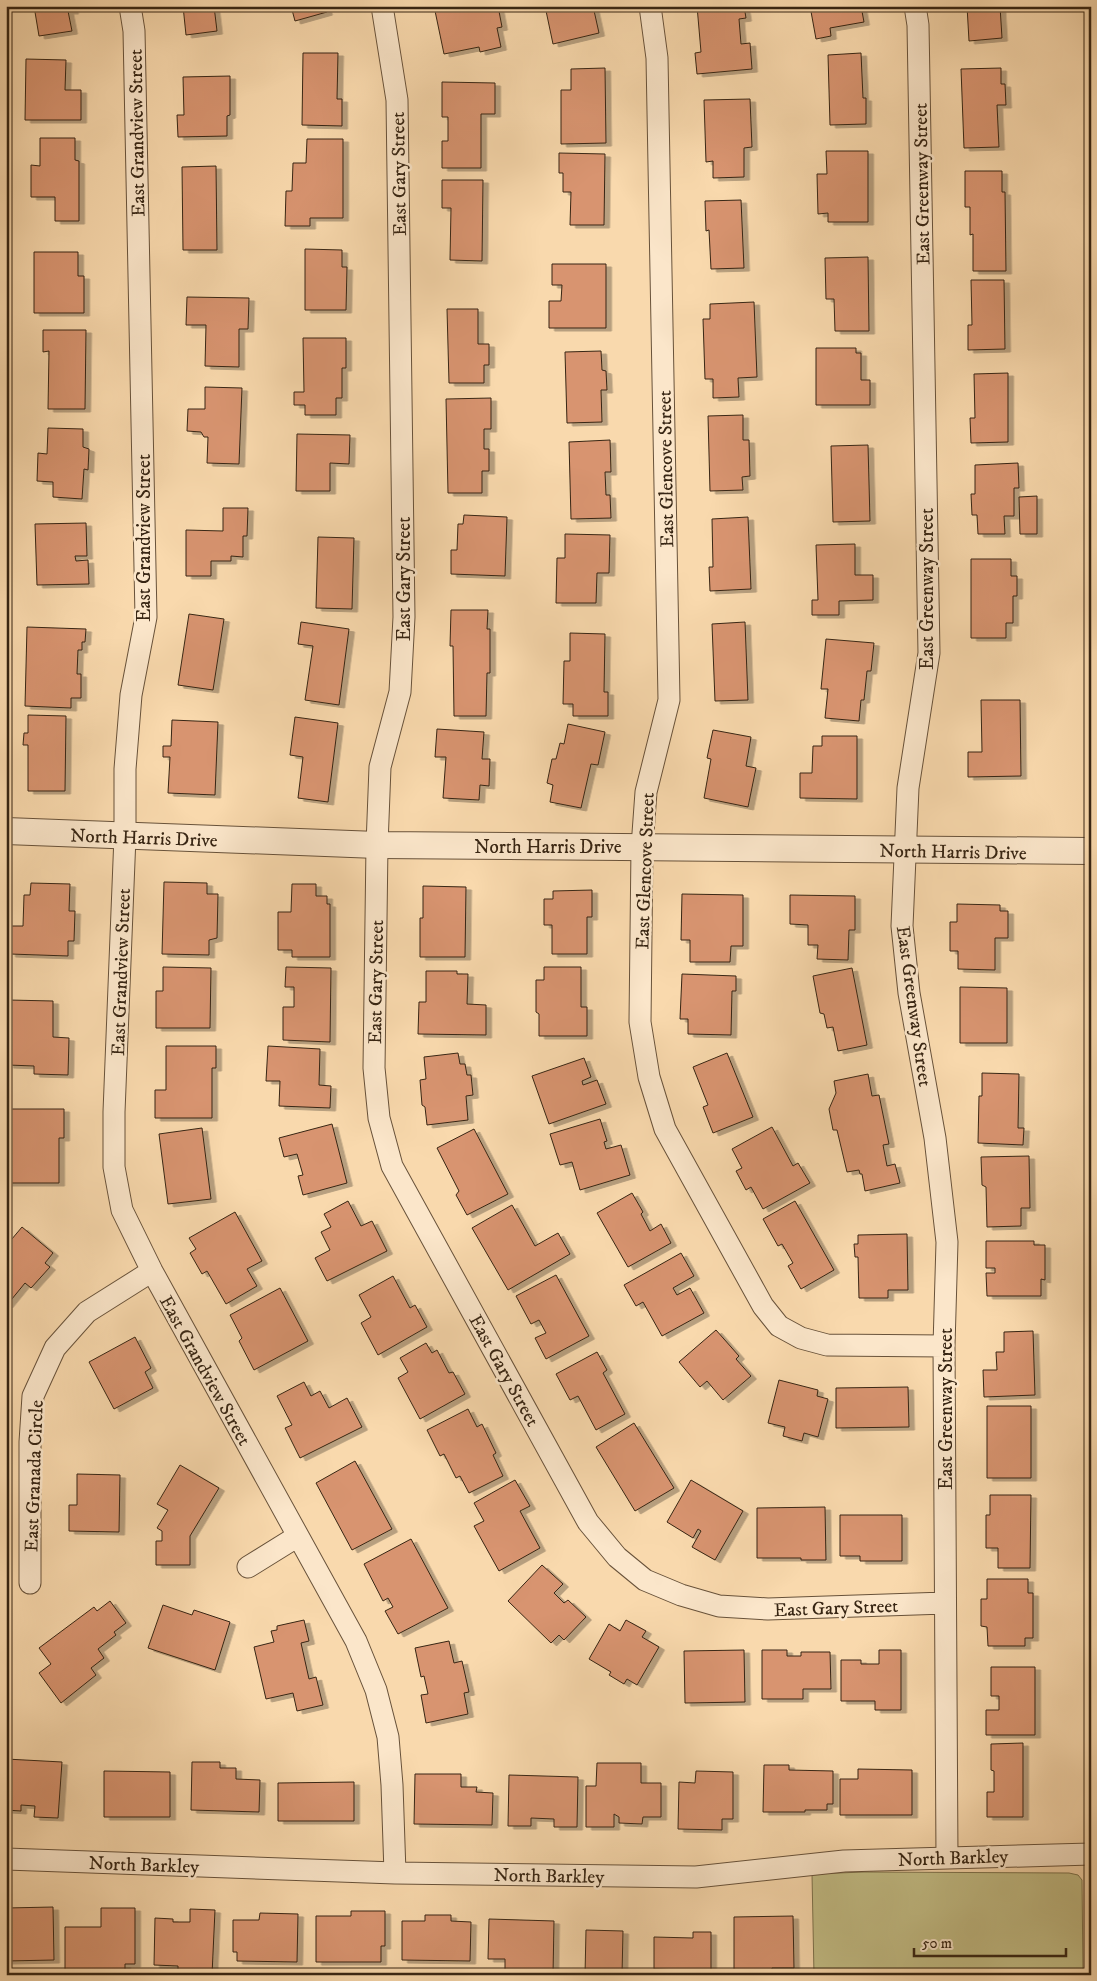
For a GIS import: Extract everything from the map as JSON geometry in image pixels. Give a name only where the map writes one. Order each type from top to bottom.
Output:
[{"type":"street","name":"East Grandview Street","points":[[130,6],[134,31],[146,617],[131,695],[125,769],[125,836],[114,1112],[114,1168],[122,1210],[152,1271],[356,1641],[376,1690],[388,1737],[392,1784],[395,1873]]},
{"type":"street","name":"East Gary Street","points":[[382,6],[397,100],[404,617],[400,692],[380,767],[374,1068],[378,1118],[392,1166],[588,1522],[617,1557],[645,1580],[681,1595],[719,1606],[768,1609],[945,1603]]},
{"type":"street","name":"East Glencove Street","points":[[650,6],[657,58],[669,700],[646,792],[642,846],[640,1022],[649,1077],[664,1129],[763,1306],[779,1326],[801,1338],[827,1345],[944,1346]]},
{"type":"street","name":"East Greenway Street","points":[[915,6],[918,25],[929,653],[908,788],[903,936],[909,993],[935,1138],[947,1242],[944,1346],[947,1857]]},
{"type":"street","name":"North Harris Drive","points":[[6,831],[377,845],[642,846],[905,851],[1091,851]]},
{"type":"street","name":"East Granada Circle","points":[[30,1583],[30,1442],[34,1396],[55,1348],[87,1312],[152,1271]]},
{"type":"street","points":[[248,1567],[298,1536]]},
{"type":"street","name":"North Barkley","points":[[6,1859],[395,1873],[696,1877],[844,1861],[1091,1854]]},
{"type":"shaded area","points":[[864,1872],[1069,1873],[1078,1875],[1082,1880],[1083,1975],[814,1975],[812,1874]]},
{"type":"building","points":[[34,6],[72,6],[73,11],[68,11],[72,31],[39,36]]},
{"type":"building","points":[[183,6],[214,6],[217,31],[186,35]]},
{"type":"building","points":[[291,6],[325,6],[327,12],[295,21]]},
{"type":"building","points":[[434,6],[498,6],[502,27],[497,28],[501,47],[480,52],[479,47],[444,54]]},
{"type":"building","points":[[545,6],[593,6],[599,33],[553,44]]},
{"type":"building","points":[[697,6],[744,6],[746,18],[739,19],[741,44],[750,43],[752,69],[697,74],[695,53],[701,52]]},
{"type":"building","points":[[810,6],[861,6],[864,22],[830,28],[831,36],[816,39]]},
{"type":"building","points":[[967,6],[1000,6],[1002,38],[969,41]]},
{"type":"building","points":[[303,53],[338,53],[337,99],[342,99],[342,126],[302,125]]},
{"type":"building","points":[[861,53],[863,98],[866,98],[866,124],[830,125],[828,55]]},
{"type":"building","points":[[26,59],[66,60],[65,90],[81,90],[81,120],[25,120]]},
{"type":"building","points":[[605,68],[606,143],[561,144],[561,90],[571,90],[571,69]]},
{"type":"building","points":[[1001,68],[1001,84],[1005,84],[1006,105],[997,105],[999,147],[964,148],[961,69]]},
{"type":"building","points":[[230,76],[230,115],[227,116],[227,136],[178,137],[177,115],[184,115],[183,77]]},
{"type":"building","points":[[442,82],[495,83],[495,114],[481,114],[481,168],[442,168],[442,141],[448,141],[448,117],[442,117]]},
{"type":"building","points":[[750,99],[752,147],[744,148],[744,177],[713,178],[713,161],[706,162],[704,100]]},
{"type":"building","points":[[40,138],[75,138],[75,160],[79,161],[79,221],[55,221],[55,197],[31,197],[31,165],[40,166]]},
{"type":"building","points":[[307,139],[343,139],[343,218],[310,218],[310,226],[285,226],[286,191],[292,191],[293,163],[306,163]]},
{"type":"building","points":[[826,151],[868,151],[868,222],[828,222],[828,213],[818,214],[817,174],[827,174]]},
{"type":"building","points":[[559,153],[605,154],[604,225],[570,225],[571,192],[563,192],[563,173],[559,173]]},
{"type":"building","points":[[216,166],[217,250],[183,250],[182,167]]},
{"type":"building","points":[[965,171],[1002,171],[1002,192],[1005,192],[1006,271],[973,271],[973,234],[970,235],[970,207],[965,207]]},
{"type":"building","points":[[442,180],[483,180],[482,261],[450,260],[451,208],[442,208]]},
{"type":"building","points":[[741,200],[744,268],[711,269],[709,230],[706,231],[705,201]]},
{"type":"building","points":[[305,249],[342,250],[342,267],[347,267],[346,310],[305,310]]},
{"type":"building","points":[[34,252],[78,252],[78,276],[84,276],[84,313],[34,313]]},
{"type":"building","points":[[868,257],[869,331],[835,331],[834,299],[826,299],[825,258]]},
{"type":"building","points":[[552,264],[606,264],[606,328],[549,328],[549,301],[561,301],[562,285],[552,285]]},
{"type":"building","points":[[971,280],[1004,280],[1005,349],[968,350],[968,325],[972,325]]},
{"type":"building","points":[[187,297],[249,298],[248,329],[239,329],[239,367],[205,366],[206,325],[186,325]]},
{"type":"building","points":[[754,302],[757,377],[738,378],[739,397],[713,398],[713,379],[705,379],[703,319],[710,319],[710,304]]},
{"type":"building","points":[[447,309],[478,309],[478,344],[489,344],[489,365],[484,365],[484,383],[449,383]]},
{"type":"building","points":[[43,330],[86,330],[85,409],[48,409],[49,351],[43,352]]},
{"type":"building","points":[[303,338],[346,338],[346,368],[342,368],[342,398],[336,398],[336,415],[305,415],[305,405],[294,405],[294,392],[304,392]]},
{"type":"building","points":[[816,348],[856,348],[856,353],[861,353],[861,380],[870,380],[870,405],[816,405]]},
{"type":"building","points":[[601,351],[602,370],[606,371],[607,390],[601,390],[602,422],[567,423],[565,352]]},
{"type":"building","points":[[1008,373],[1008,442],[971,443],[970,418],[975,418],[974,374]]},
{"type":"building","points":[[205,387],[242,388],[239,464],[207,463],[208,437],[204,437],[201,432],[187,431],[188,409],[205,409]]},
{"type":"building","points":[[491,398],[491,429],[484,429],[484,449],[489,449],[489,471],[482,471],[482,493],[448,493],[446,399]]},
{"type":"building","points":[[743,415],[743,440],[749,440],[750,476],[742,477],[743,490],[710,491],[708,416]]},
{"type":"building","points":[[48,428],[83,429],[83,447],[89,449],[88,470],[84,469],[82,499],[53,497],[53,482],[37,481],[38,453],[47,454]]},
{"type":"building","points":[[297,434],[350,435],[349,464],[330,463],[330,491],[296,491]]},
{"type":"building","points":[[610,440],[611,472],[605,472],[606,495],[610,495],[611,518],[571,519],[569,442]]},
{"type":"building","points":[[868,445],[870,521],[833,522],[831,446]]},
{"type":"building","points":[[1018,463],[1019,488],[1014,488],[1014,516],[1004,516],[1005,534],[978,534],[977,515],[972,515],[971,494],[975,494],[975,465]]},
{"type":"building","points":[[1037,496],[1037,534],[1020,534],[1019,497]]},
{"type":"building","points":[[223,508],[248,508],[247,536],[243,536],[243,557],[231,556],[231,561],[211,561],[211,576],[186,576],[186,530],[223,531]]},
{"type":"building","points":[[464,515],[507,517],[505,576],[451,574],[451,550],[457,550],[458,524],[463,524]]},
{"type":"building","points":[[748,517],[751,589],[710,591],[709,567],[713,567],[712,519]]},
{"type":"building","points":[[86,523],[87,556],[75,556],[76,561],[88,560],[89,584],[37,585],[35,524]]},
{"type":"building","points":[[565,534],[610,535],[609,573],[597,573],[596,603],[556,603],[557,558],[565,558]]},
{"type":"building","points":[[318,537],[354,538],[352,609],[316,608]]},
{"type":"building","points":[[855,544],[855,575],[873,575],[873,600],[839,601],[839,615],[812,615],[812,600],[818,600],[816,545]]},
{"type":"building","points":[[971,559],[1011,559],[1011,576],[1017,576],[1017,596],[1013,596],[1013,623],[1006,623],[1006,638],[971,638]]},
{"type":"building","points":[[451,610],[488,610],[487,629],[490,629],[490,673],[487,673],[486,716],[454,716],[453,646],[450,646]]},
{"type":"building","points":[[189,614],[224,619],[213,690],[178,685]]},
{"type":"building","points":[[301,622],[349,629],[339,705],[305,700],[313,646],[298,644]]},
{"type":"building","points":[[745,622],[748,700],[715,701],[712,624]]},
{"type":"building","points":[[27,627],[86,629],[82,650],[78,650],[77,674],[81,674],[81,698],[71,698],[71,708],[25,706]]},
{"type":"building","points":[[570,633],[605,634],[604,692],[608,692],[608,716],[573,716],[573,704],[563,704],[564,661],[570,661]]},
{"type":"building","points":[[826,639],[874,643],[871,671],[867,671],[864,700],[861,700],[859,721],[825,718],[828,689],[821,689]]},
{"type":"building","points":[[981,700],[1020,700],[1021,776],[968,777],[968,752],[982,752]]},
{"type":"building","points":[[28,715],[66,716],[65,791],[28,791],[28,745],[23,745],[24,733],[28,733]]},
{"type":"building","points":[[295,717],[338,723],[328,802],[298,798],[303,757],[290,755]]},
{"type":"building","points":[[172,720],[218,722],[215,795],[168,793],[170,757],[163,757],[163,746],[171,746]]},
{"type":"building","points":[[568,724],[605,732],[598,765],[591,764],[581,808],[550,802],[553,785],[547,783],[552,759],[556,759],[560,743],[564,744]]},
{"type":"building","points":[[437,729],[484,732],[482,759],[490,759],[489,786],[480,785],[479,800],[443,798],[446,757],[435,757]]},
{"type":"building","points":[[713,730],[751,737],[746,766],[756,768],[748,807],[704,798],[711,759],[707,758]]},
{"type":"building","points":[[822,736],[857,736],[857,799],[800,798],[800,773],[812,773],[813,746],[822,746]]},
{"type":"building","points":[[164,882],[207,883],[207,894],[218,894],[217,938],[209,940],[209,955],[162,954]]},
{"type":"building","points":[[31,883],[70,884],[69,911],[75,911],[74,941],[68,941],[68,956],[10,954],[10,926],[23,926],[24,895],[30,895]]},
{"type":"building","points":[[292,884],[316,884],[316,896],[327,896],[327,904],[330,904],[330,957],[292,957],[292,950],[278,950],[278,912],[291,912]]},
{"type":"building","points":[[423,886],[466,887],[465,957],[420,957],[420,918],[423,918]]},
{"type":"building","points":[[592,890],[592,917],[587,917],[587,954],[552,954],[552,925],[544,925],[544,899],[553,899],[553,891]]},
{"type":"building","points":[[682,894],[743,895],[743,946],[731,946],[730,962],[690,962],[690,940],[681,940]]},
{"type":"building","points":[[790,895],[855,896],[855,930],[849,930],[848,960],[817,959],[818,945],[808,945],[808,925],[790,924]]},
{"type":"building","points":[[957,904],[1000,905],[1000,911],[1008,911],[1008,938],[995,938],[995,970],[958,969],[958,951],[950,951],[950,922],[957,922]]},
{"type":"building","points":[[163,967],[211,968],[210,1028],[156,1028],[156,991],[163,991]]},
{"type":"building","points":[[286,967],[331,968],[330,1042],[283,1040],[283,1007],[294,1007],[294,987],[285,987]]},
{"type":"building","points":[[544,967],[581,967],[581,1007],[587,1007],[587,1036],[539,1036],[539,1014],[536,1012],[536,980],[544,980]]},
{"type":"building","points":[[852,968],[867,1045],[838,1051],[833,1027],[827,1028],[824,1014],[820,1013],[813,976]]},
{"type":"building","points":[[426,971],[457,971],[457,974],[468,974],[467,1004],[486,1005],[486,1035],[418,1034],[419,1002],[426,1002]]},
{"type":"building","points":[[682,974],[736,976],[736,991],[732,991],[731,1035],[688,1034],[688,1019],[680,1019]]},
{"type":"building","points":[[960,987],[1007,988],[1007,1043],[960,1043]]},
{"type":"building","points":[[9,1000],[53,1001],[53,1037],[69,1038],[68,1075],[34,1074],[34,1066],[8,1065]]},
{"type":"building","points":[[166,1046],[216,1046],[216,1068],[212,1068],[212,1118],[155,1118],[155,1090],[166,1090]]},
{"type":"building","points":[[268,1046],[320,1049],[319,1085],[331,1086],[330,1108],[279,1106],[280,1081],[266,1081]]},
{"type":"building","points":[[458,1053],[460,1064],[465,1064],[467,1075],[471,1075],[473,1095],[466,1096],[468,1120],[427,1125],[425,1107],[422,1105],[420,1080],[426,1079],[424,1057]]},
{"type":"building","points":[[727,1053],[753,1117],[713,1133],[703,1107],[708,1105],[693,1067]]},
{"type":"building","points":[[584,1058],[591,1077],[582,1081],[583,1085],[597,1080],[606,1104],[549,1124],[532,1076]]},
{"type":"building","points":[[982,1073],[1019,1074],[1018,1128],[1024,1128],[1023,1145],[978,1143],[979,1096],[982,1096]]},
{"type":"building","points":[[868,1074],[872,1096],[879,1095],[889,1144],[883,1145],[887,1166],[895,1164],[900,1183],[865,1191],[862,1174],[860,1174],[859,1170],[847,1172],[837,1130],[833,1130],[829,1109],[836,1093],[834,1081]]},
{"type":"building","points":[[8,1109],[64,1109],[64,1138],[59,1138],[59,1183],[6,1183]]},
{"type":"building","points":[[600,1119],[607,1141],[604,1142],[606,1149],[621,1145],[630,1175],[580,1190],[572,1162],[560,1165],[550,1134]]},
{"type":"building","points":[[332,1124],[347,1183],[303,1195],[298,1176],[303,1175],[297,1154],[284,1157],[279,1138]]},
{"type":"building","points":[[772,1127],[793,1166],[798,1163],[810,1183],[763,1209],[751,1187],[746,1190],[736,1171],[742,1168],[732,1149]]},
{"type":"building","points":[[202,1128],[211,1199],[168,1204],[159,1134]]},
{"type":"building","points":[[474,1129],[508,1194],[467,1215],[456,1195],[459,1191],[437,1148]]},
{"type":"building","points":[[1029,1156],[1030,1208],[1021,1208],[1021,1226],[987,1227],[986,1187],[982,1185],[981,1157]]},
{"type":"building","points":[[632,1193],[643,1212],[641,1214],[650,1231],[661,1224],[671,1243],[628,1267],[597,1213]]},
{"type":"building","points":[[348,1201],[361,1226],[372,1221],[387,1251],[327,1281],[315,1258],[330,1250],[321,1232],[331,1227],[324,1214]]},
{"type":"building","points":[[795,1201],[834,1270],[801,1289],[788,1266],[793,1263],[782,1244],[778,1246],[763,1219]]},
{"type":"building","points":[[512,1205],[535,1246],[558,1233],[570,1254],[508,1290],[472,1228]]},
{"type":"building","points":[[235,1212],[262,1261],[247,1269],[257,1286],[226,1304],[207,1271],[202,1274],[190,1253],[196,1249],[189,1238]]},
{"type":"building","points":[[22,1227],[53,1253],[45,1263],[50,1267],[31,1288],[25,1283],[7,1305],[6,1246]]},
{"type":"building","points":[[907,1234],[908,1290],[888,1290],[888,1298],[859,1298],[858,1257],[855,1257],[854,1244],[858,1244],[858,1235]]},
{"type":"building","points":[[986,1241],[1034,1241],[1034,1245],[1045,1245],[1045,1280],[1041,1279],[1041,1296],[987,1296],[986,1273],[995,1273],[995,1268],[986,1268]]},
{"type":"building","points":[[681,1253],[694,1276],[673,1288],[677,1295],[690,1288],[704,1313],[662,1336],[643,1302],[636,1306],[624,1285]]},
{"type":"building","points":[[556,1275],[589,1336],[546,1359],[535,1338],[546,1333],[539,1320],[531,1324],[516,1296]]},
{"type":"building","points":[[393,1276],[410,1308],[415,1305],[427,1327],[378,1355],[361,1323],[371,1317],[359,1295]]},
{"type":"building","points":[[280,1288],[308,1341],[254,1370],[239,1341],[242,1338],[230,1315]]},
{"type":"building","points":[[716,1330],[739,1356],[736,1359],[751,1376],[723,1400],[707,1381],[700,1387],[679,1362]]},
{"type":"building","points":[[1033,1331],[1035,1395],[984,1397],[983,1370],[997,1370],[996,1352],[1004,1352],[1004,1332]]},
{"type":"building","points":[[135,1337],[151,1368],[145,1372],[153,1388],[114,1409],[89,1362]]},
{"type":"building","points":[[426,1343],[432,1353],[437,1350],[449,1373],[453,1372],[465,1394],[420,1419],[398,1378],[408,1372],[400,1358]]},
{"type":"building","points":[[597,1352],[607,1370],[603,1373],[625,1414],[596,1430],[578,1396],[570,1400],[556,1374]]},
{"type":"building","points":[[779,1380],[818,1390],[817,1396],[828,1399],[818,1437],[804,1433],[802,1441],[783,1436],[785,1427],[768,1423]]},
{"type":"building","points":[[304,1382],[311,1396],[320,1391],[329,1408],[347,1398],[362,1427],[300,1458],[285,1428],[292,1425],[277,1396]]},
{"type":"building","points":[[908,1387],[909,1427],[836,1428],[836,1388]]},
{"type":"building","points":[[987,1406],[1031,1406],[1031,1478],[987,1478]]},
{"type":"building","points":[[468,1409],[477,1427],[482,1424],[496,1453],[493,1455],[503,1476],[469,1493],[460,1476],[456,1478],[444,1454],[440,1456],[427,1430]]},
{"type":"building","points":[[634,1423],[674,1488],[635,1511],[596,1447]]},
{"type":"building","points":[[355,1461],[392,1529],[352,1550],[316,1483]]},
{"type":"building","points":[[180,1465],[219,1488],[190,1536],[190,1565],[156,1565],[156,1541],[162,1541],[162,1531],[157,1528],[168,1510],[157,1504]]},
{"type":"building","points":[[77,1474],[120,1475],[119,1532],[69,1531],[69,1505],[77,1505]]},
{"type":"building","points":[[515,1480],[530,1506],[520,1511],[540,1548],[499,1571],[474,1526],[484,1521],[474,1503]]},
{"type":"building","points":[[691,1480],[743,1511],[715,1560],[692,1547],[701,1531],[698,1529],[693,1538],[667,1522]]},
{"type":"building","points":[[990,1495],[1031,1495],[1030,1568],[998,1568],[998,1548],[986,1548],[986,1515],[990,1515]]},
{"type":"building","points":[[825,1507],[826,1560],[757,1558],[757,1508]]},
{"type":"building","points":[[840,1515],[902,1515],[902,1561],[860,1561],[860,1556],[840,1556]]},
{"type":"building","points":[[411,1539],[448,1608],[398,1634],[385,1611],[393,1607],[388,1598],[383,1601],[364,1564]]},
{"type":"building","points":[[542,1565],[563,1584],[554,1593],[564,1603],[568,1600],[586,1617],[564,1640],[559,1635],[551,1643],[508,1601]]},
{"type":"building","points":[[987,1579],[1028,1579],[1028,1593],[1033,1593],[1033,1638],[1025,1638],[1025,1646],[988,1646],[987,1627],[981,1626],[981,1599],[987,1599]]},
{"type":"building","points":[[110,1601],[126,1623],[114,1632],[116,1635],[98,1649],[104,1658],[91,1668],[96,1675],[61,1703],[39,1673],[51,1664],[39,1648],[94,1607],[97,1611]]},
{"type":"building","points":[[163,1605],[192,1615],[194,1610],[230,1622],[215,1670],[148,1648]]},
{"type":"building","points":[[304,1620],[309,1641],[301,1643],[309,1679],[316,1677],[323,1705],[297,1711],[293,1693],[266,1699],[254,1647],[274,1642],[271,1631],[277,1630],[277,1626]]},
{"type":"building","points":[[626,1620],[646,1631],[642,1637],[659,1647],[637,1685],[627,1679],[624,1684],[609,1675],[611,1672],[589,1659],[609,1624],[620,1631]]},
{"type":"building","points":[[449,1641],[454,1663],[462,1661],[469,1692],[464,1693],[468,1714],[426,1723],[421,1695],[428,1694],[424,1676],[421,1677],[415,1648]]},
{"type":"building","points":[[744,1650],[745,1702],[685,1703],[684,1651]]},
{"type":"building","points":[[762,1650],[787,1650],[787,1656],[801,1656],[801,1652],[830,1652],[831,1689],[803,1689],[803,1699],[762,1699]]},
{"type":"building","points":[[879,1650],[901,1650],[901,1710],[875,1710],[875,1701],[841,1701],[841,1660],[861,1660],[861,1664],[879,1664]]},
{"type":"building","points":[[991,1667],[1035,1667],[1035,1735],[986,1735],[986,1710],[999,1710],[999,1696],[991,1696]]},
{"type":"building","points":[[1023,1743],[1023,1817],[987,1817],[987,1792],[994,1792],[994,1771],[991,1770],[991,1744]]},
{"type":"building","points":[[6,1759],[62,1762],[58,1818],[34,1817],[35,1806],[21,1805],[21,1811],[6,1810]]},
{"type":"building","points":[[192,1762],[220,1762],[220,1768],[236,1768],[236,1779],[260,1780],[259,1812],[191,1810]]},
{"type":"building","points":[[597,1763],[641,1763],[641,1783],[661,1783],[661,1817],[643,1817],[642,1824],[619,1823],[619,1817],[614,1814],[614,1827],[586,1827],[586,1786],[596,1786]]},
{"type":"building","points":[[764,1765],[789,1765],[789,1770],[833,1771],[833,1804],[827,1804],[827,1810],[763,1812]]},
{"type":"building","points":[[858,1769],[912,1770],[912,1815],[840,1815],[840,1779],[858,1779]]},
{"type":"building","points":[[104,1771],[170,1772],[170,1817],[104,1817]]},
{"type":"building","points":[[696,1771],[733,1772],[733,1819],[722,1819],[722,1830],[678,1829],[679,1782],[695,1783]]},
{"type":"building","points":[[415,1774],[461,1774],[461,1787],[477,1787],[476,1792],[493,1793],[492,1825],[414,1824]]},
{"type":"building","points":[[509,1775],[578,1777],[577,1827],[554,1827],[554,1819],[531,1818],[531,1826],[508,1826]]},
{"type":"building","points":[[354,1782],[354,1821],[278,1821],[278,1783]]},
{"type":"building","points":[[53,1907],[54,1960],[6,1961],[6,1908]]},
{"type":"building","points":[[101,1908],[135,1908],[135,1964],[125,1964],[125,1974],[65,1973],[65,1927],[101,1927]]},
{"type":"building","points":[[190,1909],[215,1910],[212,1975],[178,1975],[178,1966],[154,1965],[155,1918],[173,1919],[173,1922],[190,1922]]},
{"type":"building","points":[[351,1911],[385,1911],[385,1946],[381,1946],[381,1962],[316,1962],[316,1916],[351,1916]]},
{"type":"building","points":[[260,1913],[298,1914],[297,1962],[237,1961],[237,1952],[233,1952],[233,1920],[259,1920]]},
{"type":"building","points":[[425,1915],[451,1915],[451,1921],[471,1922],[470,1961],[402,1960],[402,1921],[425,1921]]},
{"type":"building","points":[[793,1916],[794,1968],[772,1968],[772,1975],[734,1975],[734,1917]]},
{"type":"building","points":[[489,1919],[554,1921],[553,1975],[538,1975],[538,1970],[505,1970],[505,1959],[488,1959]]},
{"type":"building","points":[[586,1930],[623,1931],[622,1975],[585,1975]]},
{"type":"building","points":[[693,1932],[711,1932],[711,1971],[707,1971],[707,1975],[683,1975],[683,1970],[654,1969],[654,1937],[693,1938]]}]
